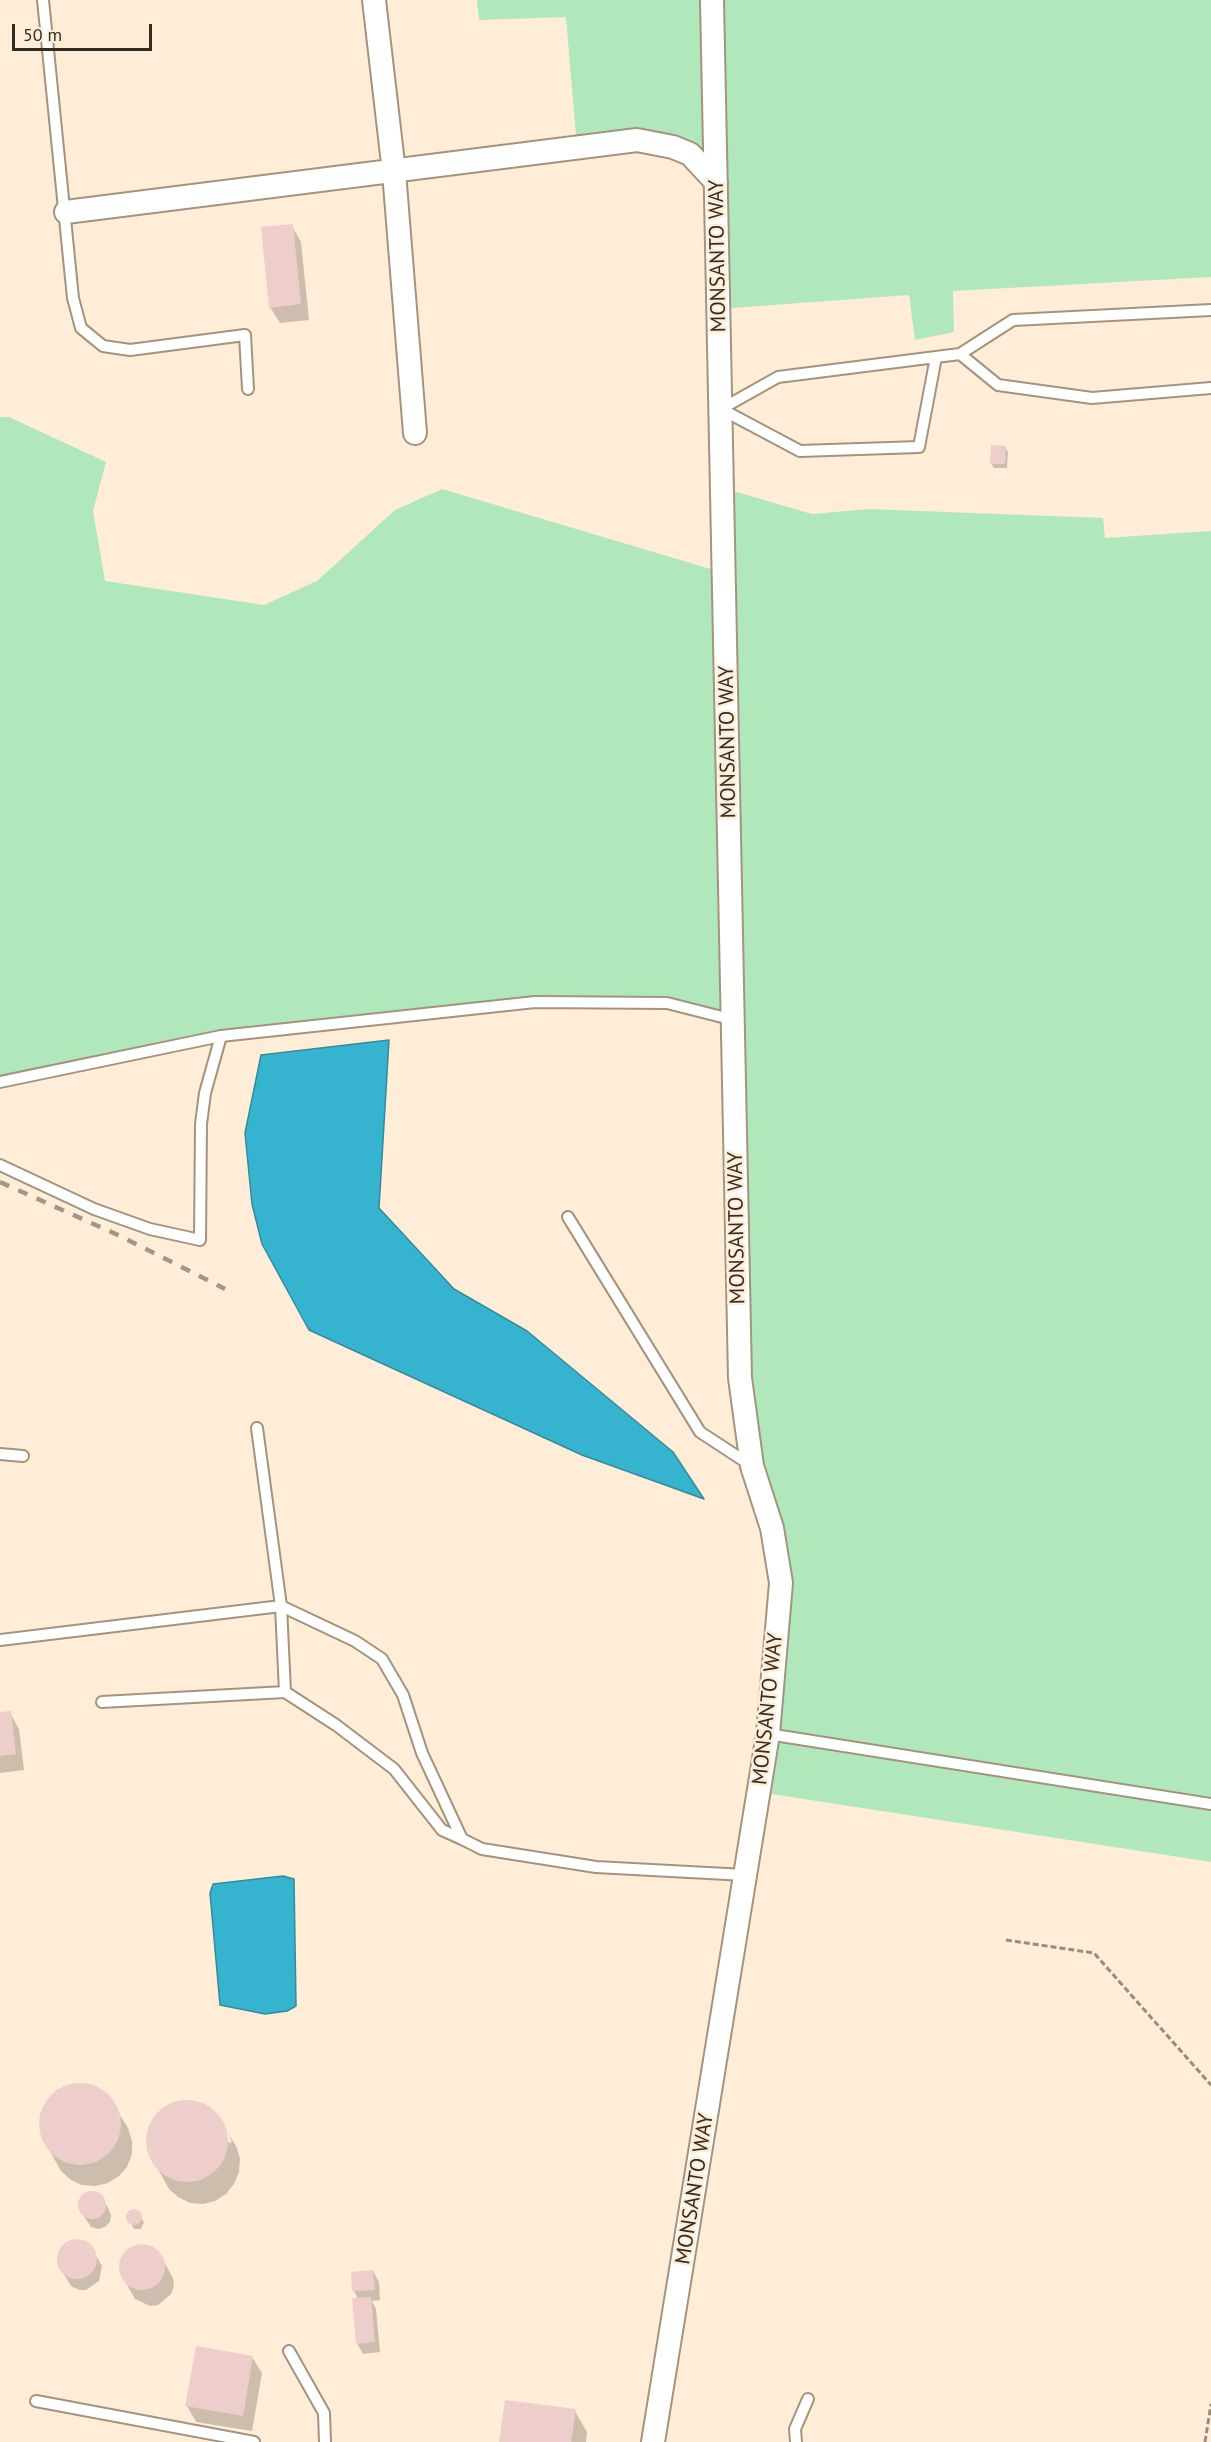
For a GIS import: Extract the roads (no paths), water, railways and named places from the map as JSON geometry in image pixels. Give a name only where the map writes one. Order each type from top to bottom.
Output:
[{"type":"street","points":[[374,0],[394,172],[415,433]]},
{"type":"street","name":"MONSANTO WAY","points":[[653,2442],[768,1734],[781,1582],[772,1528],[752,1466],[740,1378],[712,0]]},
{"type":"street","points":[[66,212],[638,140],[673,147],[690,154],[716,182]]},
{"type":"lane","points":[[43,0],[73,298],[81,328],[103,346],[130,350],[245,335],[248,389]]},
{"type":"lane","points":[[721,409],[778,377],[960,354],[1013,320],[1211,310]]},
{"type":"lane","points":[[960,354],[998,385],[1092,398],[1211,388]]},
{"type":"lane","points":[[721,409],[800,451],[920,447],[936,357]]},
{"type":"lane","points":[[0,1082],[221,1036],[535,1002],[667,1003],[734,1020]]},
{"type":"lane","points":[[0,1165],[94,1209],[150,1229],[200,1240],[201,1124],[205,1093],[221,1036]]},
{"type":"lane","points":[[568,1217],[700,1432],[752,1466]]},
{"type":"lane","points":[[256,1428],[281,1606],[285,1692]]},
{"type":"lane","points":[[0,1454],[23,1455]]},
{"type":"lane","points":[[0,1640],[281,1606],[355,1641],[382,1659],[403,1695],[422,1753],[462,1839]]},
{"type":"lane","points":[[102,1702],[285,1692],[336,1725],[394,1769],[442,1830],[482,1849],[596,1867],[745,1875]]},
{"type":"lane","points":[[768,1734],[1211,1804]]},
{"type":"lane","points":[[289,2351],[324,2413],[325,2442]]},
{"type":"lane","points":[[796,2442],[795,2429],[808,2399]]},
{"type":"lane","points":[[36,2401],[254,2442]]},
{"type":"water","points":[[389,1040],[379,1208],[454,1289],[527,1331],[673,1452],[704,1499],[582,1455],[309,1330],[262,1244],[252,1204],[245,1133],[261,1055]]},
{"type":"water","points":[[283,1876],[294,1879],[296,2006],[287,2011],[265,2014],[220,2005],[210,1893],[213,1884]]},
{"type":"railway","points":[[0,1182],[118,1235],[225,1289]]}]
